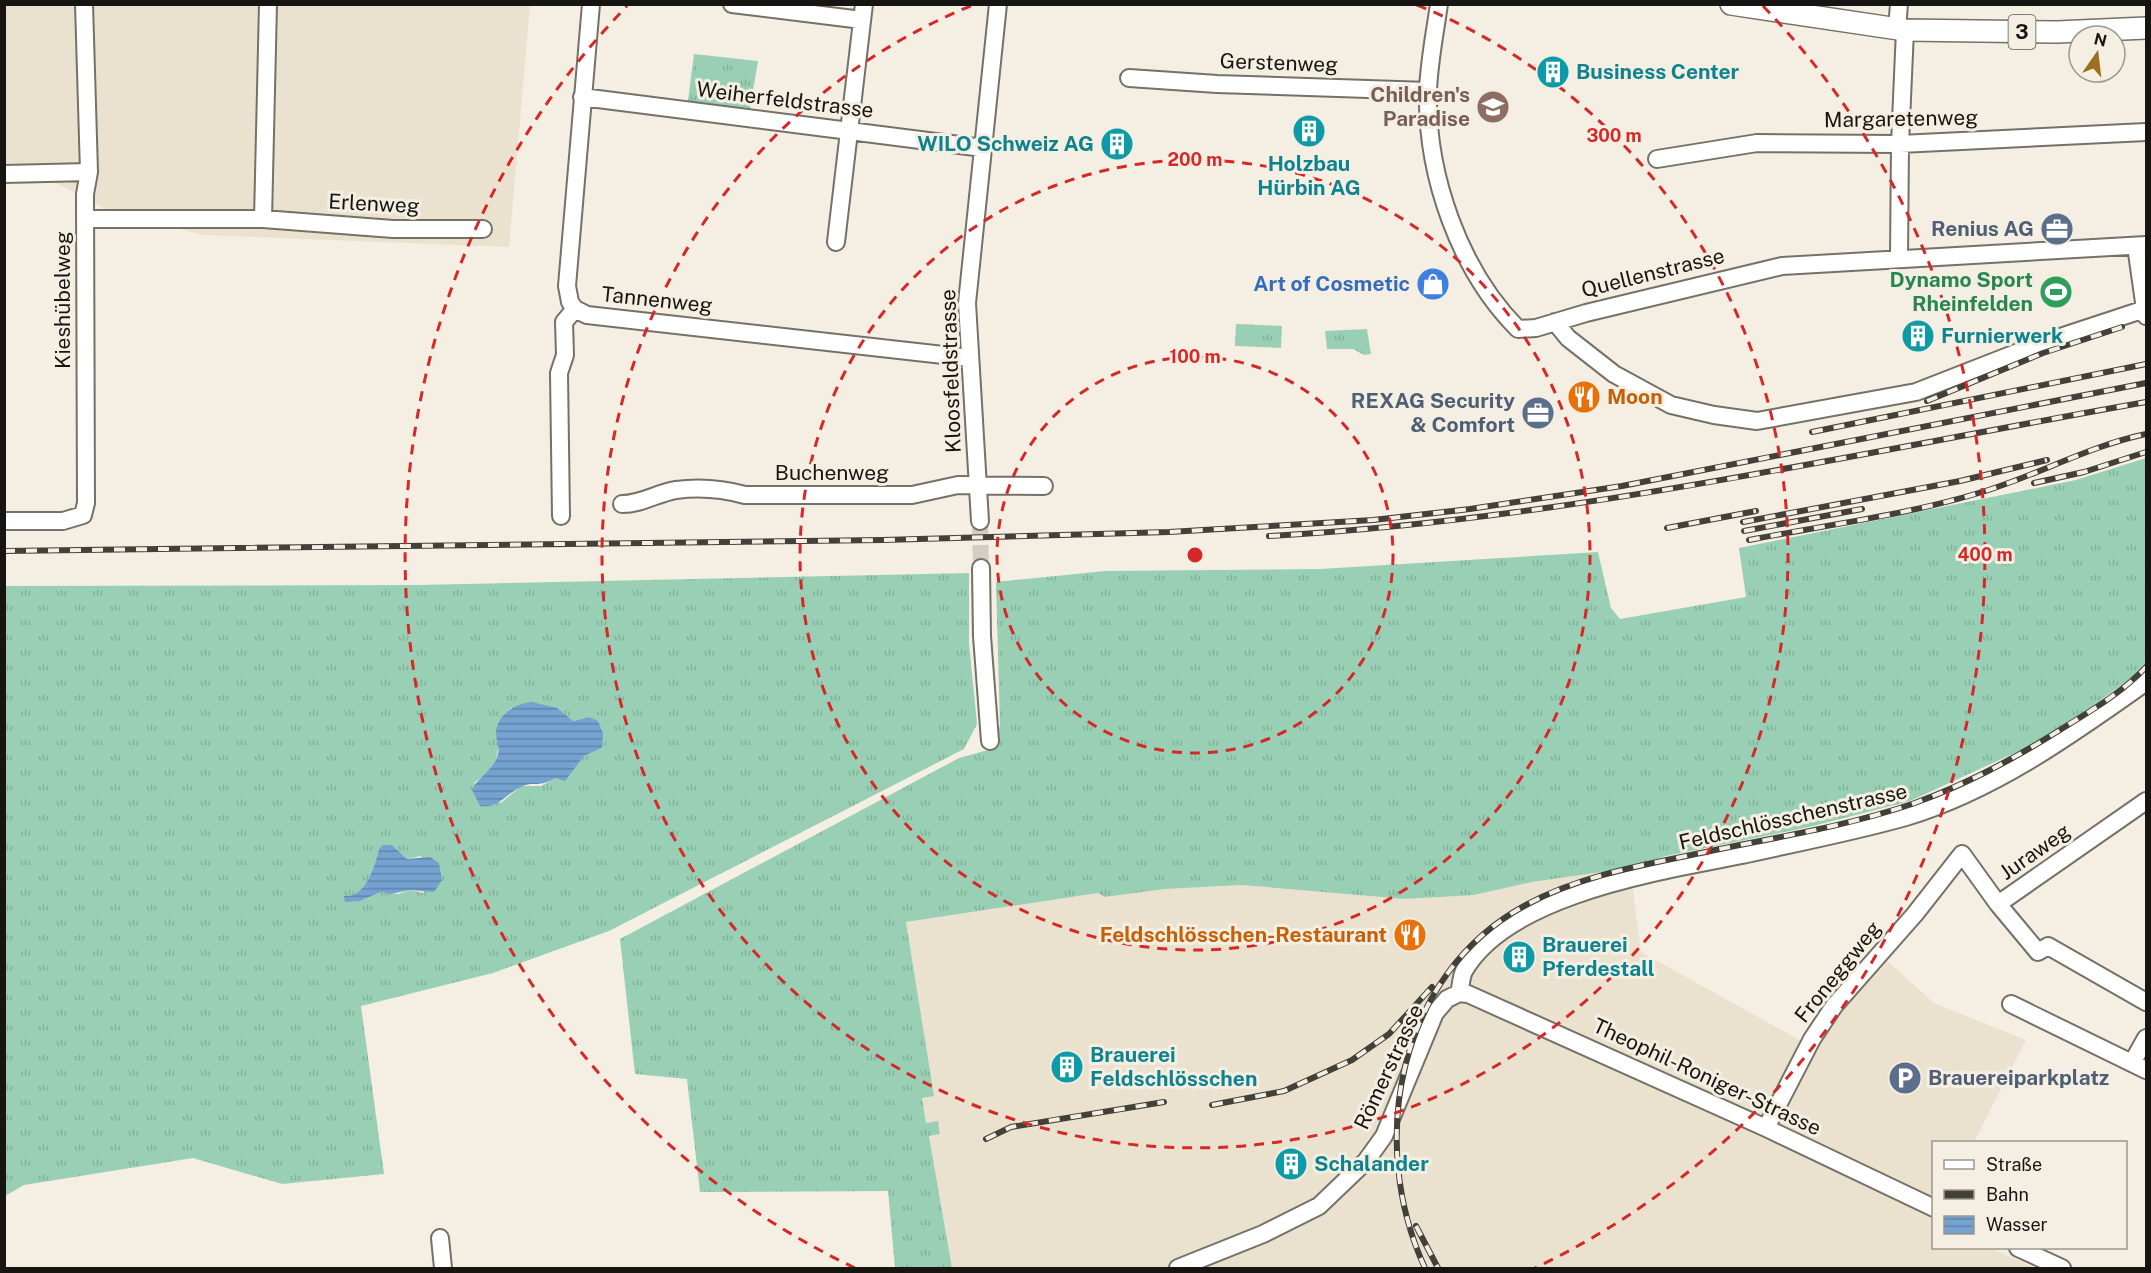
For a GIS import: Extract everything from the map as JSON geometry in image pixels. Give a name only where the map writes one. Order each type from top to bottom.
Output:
[{"type":"main road","name":"3","points":[[1731,4],[1901,30],[2057,32],[2146,28]]},
{"type":"street","name":"Kieshübelweg","points":[[4,521],[63,521],[83,515],[86,503],[85,194],[89,172],[84,4]]},
{"type":"street","points":[[263,219],[268,4]]},
{"type":"street","name":"Tannenweg","points":[[591,4],[567,286],[575,309],[587,315],[970,358]]},
{"type":"street","points":[[732,4],[863,12],[836,242]]},
{"type":"street","name":"Kloosfeldstrasse","points":[[980,521],[967,303],[998,4]]},
{"type":"street","name":"Quellenstrasse","points":[[1439,4],[1428,90],[1433,146],[1443,200],[1462,247],[1502,312],[1518,329],[1782,266],[2141,246]]},
{"type":"street","points":[[1899,4],[1901,30],[1899,258]]},
{"type":"street","name":"Gerstenweg","points":[[1129,78],[1217,84],[1428,90]]},
{"type":"street","name":"Weiherfeldstrasse","points":[[582,97],[984,148]]},
{"type":"street","name":"Margaretenweg","points":[[1657,159],[1757,143],[1900,144],[2146,132]]},
{"type":"street","points":[[4,174],[89,172]]},
{"type":"street","name":"Erlenweg","points":[[85,219],[263,219],[393,229],[483,229]]},
{"type":"street","points":[[1555,322],[1568,338],[1614,374],[1671,405],[1714,415],[1757,421],[1916,392],[2039,344],[2146,312],[2141,246]]},
{"type":"street","points":[[561,516],[559,373],[565,354],[564,322],[575,309]]},
{"type":"street","name":"Buchenweg","points":[[622,504],[635,504],[675,490],[724,489],[745,495],[912,495],[958,485],[1044,486]]},
{"type":"street","points":[[981,567],[982,636],[990,741]]},
{"type":"street","name":"Feldschlösschenstrasse","points":[[1459,993],[1463,973],[1480,951],[1526,917],[1571,895],[1642,875],[1907,816],[1998,779],[2075,732],[2139,687],[2146,679]]},
{"type":"street","name":"Juraweg","points":[[1962,854],[1998,904],[2146,801]]},
{"type":"street","name":"Froneggweg","points":[[1766,1128],[1812,1039],[1834,1006],[1915,914],[1962,854]]},
{"type":"street","points":[[1998,904],[2038,952],[2048,946],[2146,1002]]},
{"type":"street","name":"Theophil-Roniger-Strasse","points":[[1459,993],[1478,998],[1766,1128],[1932,1207]]},
{"type":"street","name":"Römerstrasse","points":[[1178,1269],[1263,1234],[1319,1206],[1366,1161],[1393,1118],[1435,1013],[1447,999],[1459,993]]},
{"type":"street","points":[[2011,1004],[2139,1067],[2146,1038]]},
{"type":"street","points":[[440,1238],[443,1269]]},
{"type":"street","points":[[2020,1249],[2062,1269]]},
{"type":"shaded area","points":[[5,5],[530,5],[509,247],[203,235],[106,209],[27,168],[5,168]]},
{"type":"shaded area","name":"Brauerei Feldschlösschen","points":[[1630,868],[1641,952],[1805,1043],[1885,959],[1934,1003],[2026,1040],[1975,1141],[1932,1141],[1932,1249],[1992,1249],[2036,1268],[952,1268],[929,1135],[940,1134],[938,1122],[926,1123],[922,1098],[933,1095],[906,922],[1098,893],[1106,897],[1165,889],[1242,885],[1405,899],[1474,895],[1532,882]]},
{"type":"green space","points":[[694,54],[758,61],[750,109],[688,101]]},
{"type":"green space","points":[[1236,324],[1282,326],[1281,348],[1235,346]]},
{"type":"green space","points":[[1367,329],[1371,354],[1364,355],[1353,349],[1327,349],[1325,331]]},
{"type":"green space","points":[[2146,458],[2146,662],[2134,676],[2094,705],[2030,746],[1910,801],[1809,827],[1666,856],[1630,868],[1532,882],[1474,895],[1405,899],[1242,885],[1165,889],[1105,897],[1098,893],[906,922],[934,1096],[922,1098],[926,1123],[938,1121],[940,1134],[929,1136],[952,1268],[895,1268],[888,1191],[700,1192],[687,1079],[635,1074],[620,939],[959,758],[995,748],[1000,725],[996,582],[1105,571],[1320,569],[1598,552],[1611,608],[1620,619],[1746,597],[1739,548],[2076,480]]},
{"type":"green space","points":[[969,573],[969,643],[977,724],[964,749],[609,931],[493,973],[361,1006],[384,1174],[282,1184],[193,1158],[24,1185],[5,1196],[5,586],[419,585]],"holes":[[[511,708],[573,721],[589,717],[602,748],[584,756],[568,776],[555,778],[541,786],[521,786],[501,803],[474,783],[483,777],[496,758],[498,725]],[[392,845],[407,859],[421,856],[424,893],[409,890],[398,894],[381,892],[360,901],[344,896],[352,895],[364,886],[379,849]]]},
{"type":"water","points":[[532,702],[557,708],[573,721],[589,717],[598,721],[603,733],[602,748],[584,756],[565,781],[555,778],[545,783],[527,785],[517,789],[498,803],[480,806],[472,790],[497,757],[496,734],[499,721],[508,711]]},
{"type":"water","points":[[383,845],[392,845],[407,859],[430,857],[439,863],[442,880],[434,892],[409,890],[391,894],[381,892],[360,901],[345,902],[344,896],[358,892],[364,886],[379,849]]},
{"type":"tunnel","points":[[980,521],[981,568]]},
{"type":"railway","points":[[1927,401],[2043,353],[2122,327]]},
{"type":"railway","points":[[1812,432],[2146,364]]},
{"type":"railway","points":[[4,551],[883,540],[1169,532],[1373,520],[1470,509],[1622,486],[2146,383]]},
{"type":"railway","points":[[1269,536],[1380,528],[1600,500],[1819,463],[2146,402]]},
{"type":"railway","points":[[1749,540],[1954,500],[2003,485],[2104,446],[2146,434]]},
{"type":"railway","points":[[2034,483],[2084,472],[2146,452]]},
{"type":"railway","points":[[1743,522],[1960,481],[2047,460]]},
{"type":"railway","points":[[1744,531],[1862,509]]},
{"type":"railway","points":[[1667,528],[1756,511]]},
{"type":"railway","points":[[1425,1268],[1407,1219],[1398,1168],[1397,1116],[1405,1066],[1422,1017],[1448,973],[1482,935],[1526,905],[1596,877],[1646,864],[1841,824],[1932,797],[1990,770],[2045,739],[2107,700],[2146,667]]},
{"type":"railway","points":[[1212,1105],[1284,1091],[1352,1060],[1389,1034],[1432,987]]},
{"type":"railway","points":[[986,1139],[1011,1127],[1164,1102]]},
{"type":"railway","points":[[1416,1226],[1438,1268]]},
{"type":"place","name":"Business Center","points":[[1553,72]]},
{"type":"place","name":"Children's Paradise","points":[[1493,107]]},
{"type":"place","name":"Holzbau Hürbin AG","points":[[1309,131]]},
{"type":"place","name":"WILO Schweiz AG","points":[[1117,144]]},
{"type":"place","name":"Renius AG","points":[[2057,229]]},
{"type":"place","name":"Art of Cosmetic","points":[[1433,284]]},
{"type":"place","name":"Dynamo Sport Rheinfelden","points":[[2056,292]]},
{"type":"place","name":"Furnierwerk","points":[[1918,336]]},
{"type":"place","name":"Moon","points":[[1584,397]]},
{"type":"place","name":"REXAG Security & Comfort","points":[[1538,413]]},
{"type":"place","name":"Feldschlösschen-Restaurant","points":[[1410,935]]},
{"type":"place","name":"Brauerei Pferdestall","points":[[1519,957]]},
{"type":"place","name":"Brauerei Feldschlösschen","points":[[1067,1067]]},
{"type":"place","name":"Brauereiparkplatz","points":[[1905,1078]]},
{"type":"place","name":"Schalander","points":[[1291,1164]]}]
